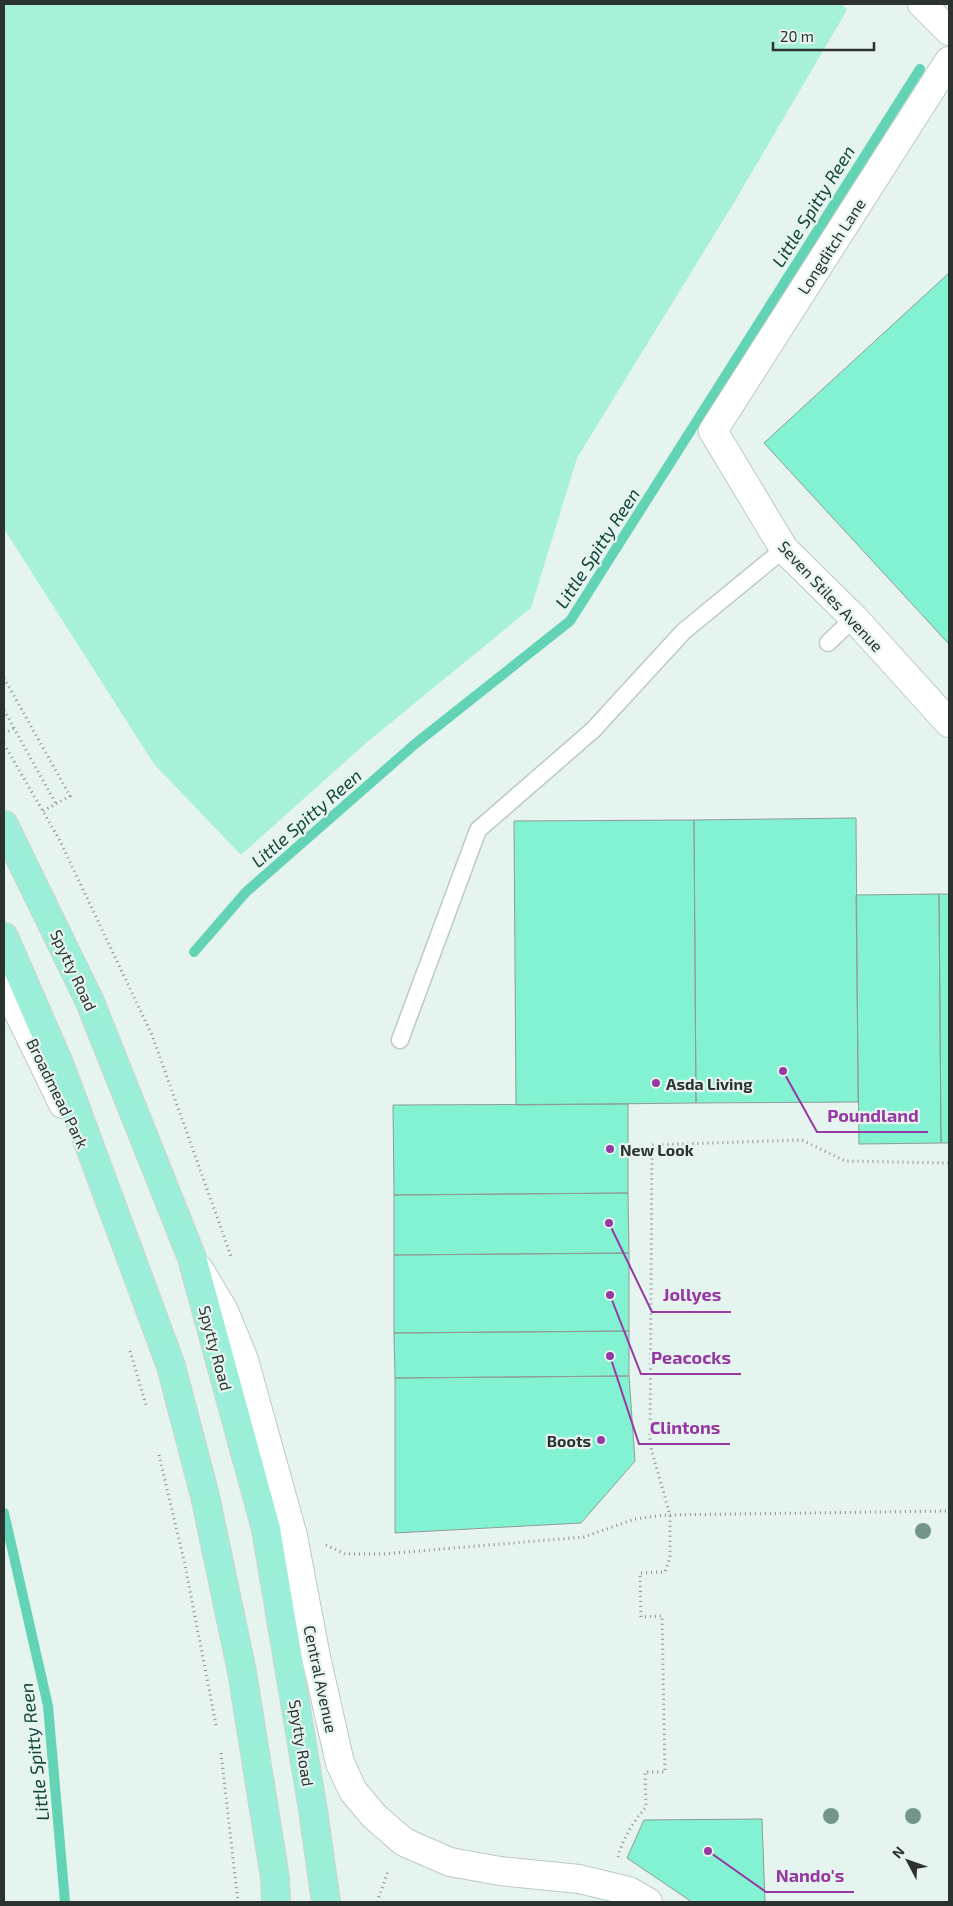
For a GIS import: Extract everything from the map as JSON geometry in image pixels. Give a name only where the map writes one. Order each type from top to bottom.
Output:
[{"type":"main road","name":"Spytty Road","points":[[4,825],[90,1002],[192,1258],[266,1529],[313,1810],[326,1902]]},
{"type":"main road","points":[[4,937],[60,1066],[111,1199],[171,1366],[205,1496],[242,1672],[275,1878],[276,1902]]},
{"type":"street","points":[[922,4],[949,31]]},
{"type":"street","name":"Longditch Lane","points":[[713,431],[949,61]]},
{"type":"street","name":"Seven Stiles Avenue","points":[[713,431],[784,549],[854,618],[949,723]]},
{"type":"street","name":"Broadmead Park","points":[[4,989],[12,999],[111,1199]]},
{"type":"street","name":"Central Avenue","points":[[192,1258],[224,1311],[244,1360],[292,1536],[340,1764],[353,1791],[374,1816],[404,1842],[450,1862],[500,1871],[579,1880],[629,1891],[648,1902]]},
{"type":"lane","points":[[400,1040],[478,830],[592,730],[684,631],[784,549]]},
{"type":"lane","points":[[828,643],[854,618]]},
{"type":"path","points":[[4,678],[70,796],[43,811]]},
{"type":"path","points":[[4,710],[56,804]]},
{"type":"path","points":[[4,734],[14,728]]},
{"type":"path","points":[[617,1863],[621,1846],[633,1822],[646,1807],[645,1772],[665,1772],[662,1616],[641,1617],[640,1573],[665,1572],[670,1558],[670,1515],[650,1445],[652,1145],[802,1140],[845,1161],[949,1163]]},
{"type":"path","points":[[128,1347],[149,1414]]},
{"type":"path","points":[[158,1452],[185,1565],[217,1730]]},
{"type":"path","points":[[320,1540],[345,1554],[383,1554],[584,1538],[635,1519],[670,1515],[949,1511]]},
{"type":"path","points":[[220,1749],[238,1902]]},
{"type":"green space","points":[[4,4],[842,4],[847,10],[735,201],[577,458],[531,608],[366,743],[241,855],[154,764],[4,529]]},
{"type":"building","points":[[949,273],[949,642],[948,643],[764,443]]},
{"type":"building","points":[[856,818],[858,1102],[696,1103],[694,820]]},
{"type":"building","points":[[694,820],[696,1103],[516,1105],[514,821]]},
{"type":"building","points":[[939,894],[941,1143],[859,1144],[856,895]]},
{"type":"building","points":[[939,894],[949,894],[949,1143],[941,1143]]},
{"type":"building","points":[[628,1104],[628,1193],[394,1195],[393,1105]]},
{"type":"building","points":[[628,1193],[629,1253],[394,1255],[394,1195]]},
{"type":"building","points":[[629,1253],[629,1331],[394,1333],[394,1255]]},
{"type":"building","points":[[629,1331],[629,1376],[395,1378],[394,1333]]},
{"type":"building","points":[[629,1376],[635,1461],[581,1523],[395,1533],[395,1378]]},
{"type":"building","points":[[762,1819],[765,1902],[692,1902],[627,1858],[644,1820]]},
{"type":"waterway","name":"Little Spitty Reen","points":[[194,952],[246,892],[415,744],[570,621],[920,69]]},
{"type":"waterway","name":"Little Spitty Reen","points":[[4,1513],[48,1706],[65,1902]]},
{"type":"place","name":"Poundland","points":[[783,1071]]},
{"type":"place","name":"Asda Living","points":[[656,1083]]},
{"type":"place","name":"New Look","points":[[610,1149]]},
{"type":"place","name":"Jollyes","points":[[609,1223]]},
{"type":"place","name":"Peacocks","points":[[610,1295]]},
{"type":"place","name":"Clintons","points":[[610,1356]]},
{"type":"place","name":"Boots","points":[[601,1440]]},
{"type":"place","name":"Nando's","points":[[708,1851]]}]
